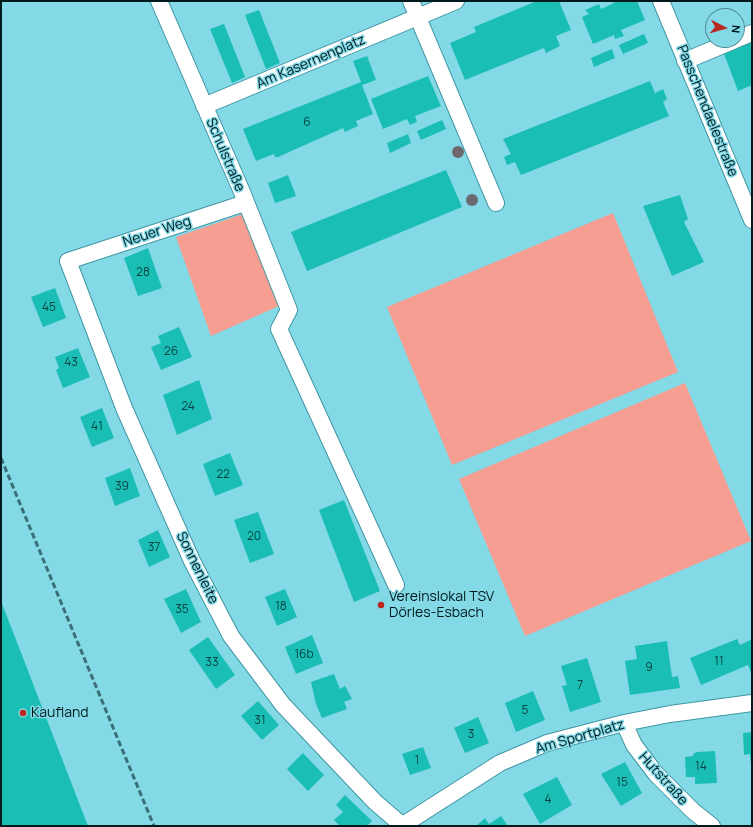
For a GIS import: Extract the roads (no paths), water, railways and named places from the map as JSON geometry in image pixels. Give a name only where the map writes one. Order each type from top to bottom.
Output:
[{"type":"street","name":"Schulstraße","points":[[159,1],[245,202],[289,310],[279,329],[396,585]]},
{"type":"street","points":[[411,1],[496,203]]},
{"type":"street","name":"Am Kasernenplatz","points":[[204,106],[456,1]]},
{"type":"street","name":"Passchendaelestraße","points":[[660,1],[679,42],[685,61],[752,220]]},
{"type":"street","points":[[685,61],[717,48]]},
{"type":"street","name":"Neuer Weg","points":[[68,261],[245,202]]},
{"type":"street","name":"Sonnenleite","points":[[68,261],[124,408],[192,561],[231,636],[283,705],[375,802],[403,826]]},
{"type":"street","name":"Am Sportplatz","points":[[403,826],[500,763],[547,743],[624,723],[670,714],[752,703]]},
{"type":"street","name":"Hutstraße","points":[[624,723],[634,745],[656,774],[693,812],[712,826]]},
{"type":"railway","points":[[1,458],[154,826]]},
{"type":"place","name":"Vereinslokal TSV Dörles-Esbach","points":[[381,605]]},
{"type":"place","name":"Kaufland","points":[[23,713]]}]
